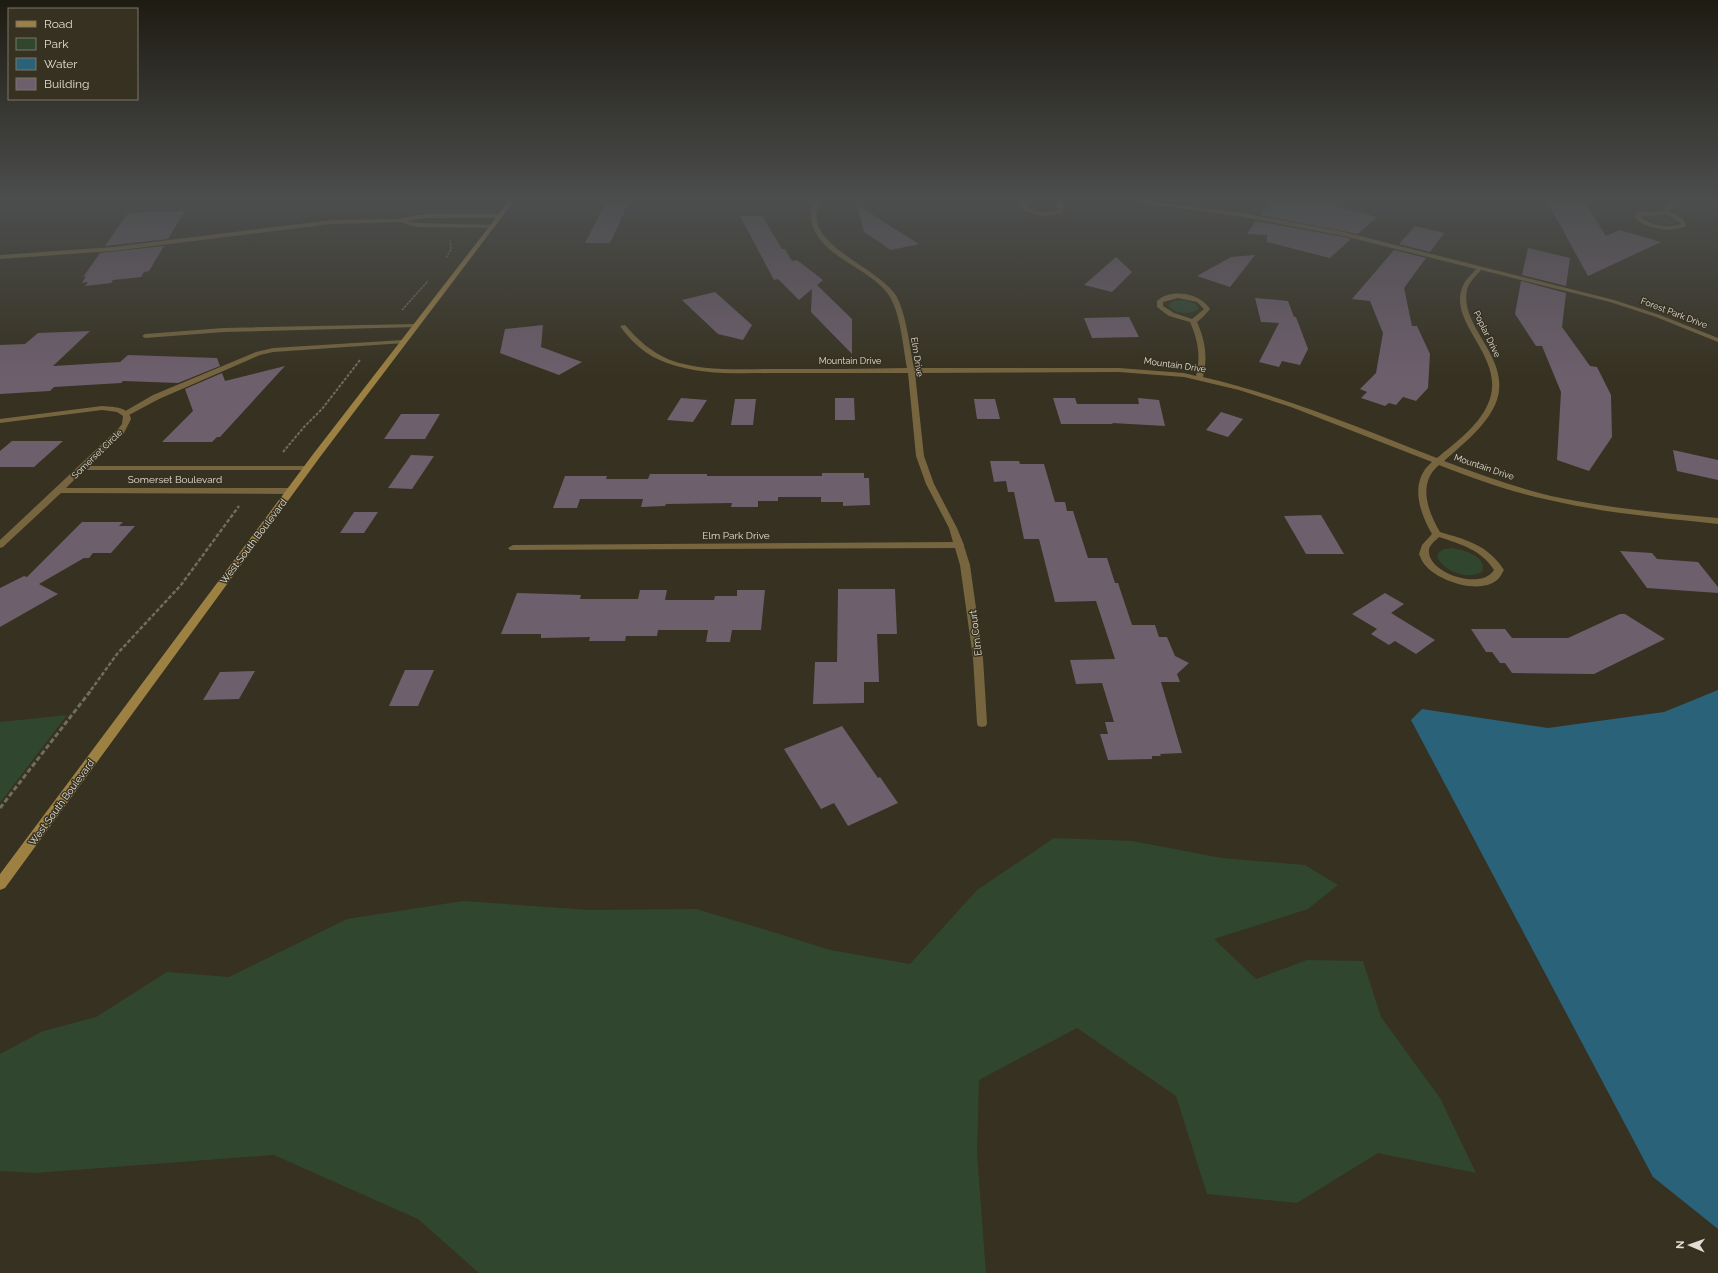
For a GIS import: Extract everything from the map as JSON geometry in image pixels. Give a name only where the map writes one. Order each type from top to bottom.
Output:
[{"type":"main road","name":"West South Boulevard","points":[[0,884],[307,468],[414,326],[466,260]]},
{"type":"street","name":"Elm Drive","points":[[850,260],[881,282],[893,296],[899,310],[911,371],[920,456],[930,484],[953,528],[960,545]]},
{"type":"street","name":"Forest Park Drive","points":[[1450,260],[1632,307],[1672,321],[1718,340]]},
{"type":"street","name":"Poplar Drive","points":[[1437,534],[1427,518],[1421,498],[1421,490],[1425,476],[1437,462],[1486,415],[1496,393],[1494,368],[1467,315],[1463,298],[1468,282],[1480,268]]},
{"type":"street","points":[[1193,321],[1206,313],[1207,309],[1203,303],[1191,298],[1179,296],[1167,297],[1160,301],[1160,307],[1164,310],[1179,317],[1193,321],[1199,333],[1203,353],[1199,378]]},
{"type":"street","points":[[145,336],[224,330],[414,326]]},
{"type":"street","name":"Mountain Drive","points":[[623,326],[633,340],[646,351],[672,363],[704,369],[727,371],[1119,370],[1199,378],[1241,388],[1294,405],[1437,462],[1502,485],[1578,504],[1632,512],[1718,521]]},
{"type":"street","points":[[0,421],[102,408],[119,410],[126,414],[156,397],[258,353],[280,349],[403,342]]},
{"type":"street","name":"Somerset Circle","points":[[0,544],[122,431],[127,423],[128,418],[126,414]]},
{"type":"street","name":"Somerset Boulevard","points":[[82,468],[307,468]]},
{"type":"street","name":"Somerset Boulevard","points":[[59,490],[290,491]]},
{"type":"street","points":[[1437,534],[1461,541],[1487,554],[1495,562],[1499,570],[1497,576],[1492,581],[1469,583],[1448,577],[1439,572],[1426,559],[1424,553],[1426,545],[1437,534]]},
{"type":"street","name":"Elm Park Drive","points":[[512,548],[960,545]]},
{"type":"street","name":"Elm Court","points":[[960,545],[965,565],[978,658],[982,723]]},
{"type":"path","points":[[0,808],[72,716],[117,654],[181,585],[234,513]]},
{"type":"green space","points":[[1184,300],[1195,303],[1199,308],[1198,310],[1190,313],[1182,313],[1174,310],[1168,305],[1173,301]]},
{"type":"green space","points":[[1452,548],[1468,552],[1478,558],[1483,566],[1482,572],[1463,575],[1445,567],[1437,557],[1439,552],[1444,549]]},
{"type":"green space","points":[[67,715],[0,803],[0,722]]},
{"type":"green space","points":[[1054,838],[1132,841],[1222,858],[1305,865],[1338,885],[1308,909],[1214,939],[1256,979],[1307,960],[1363,961],[1381,1017],[1440,1098],[1476,1173],[1378,1153],[1297,1203],[1207,1194],[1176,1096],[1077,1028],[979,1080],[977,1153],[986,1273],[479,1273],[418,1219],[274,1155],[35,1173],[0,1171],[0,1054],[43,1031],[96,1017],[167,972],[229,977],[347,919],[463,901],[590,910],[696,909],[830,950],[910,964],[977,890]]},
{"type":"water","points":[[1718,690],[1718,1229],[1653,1177],[1411,720],[1422,709],[1548,728],[1664,712]]},
{"type":"building","points":[[95,260],[155,260],[149,271],[144,272],[141,277],[113,280],[111,283],[85,286],[88,282],[82,283],[86,276],[83,277]]},
{"type":"building","points":[[764,260],[798,260],[823,280],[817,285],[852,319],[852,354],[811,312],[812,289],[799,300],[778,279],[774,280]]},
{"type":"building","points":[[1112,260],[1120,260],[1132,272],[1112,292],[1084,285]]},
{"type":"building","points":[[1225,260],[1251,260],[1230,287],[1197,276]]},
{"type":"building","points":[[1385,260],[1424,260],[1404,288],[1412,326],[1417,326],[1430,354],[1428,388],[1416,401],[1403,397],[1396,405],[1389,403],[1385,406],[1361,398],[1367,392],[1360,389],[1376,373],[1383,333],[1370,301],[1352,299]]},
{"type":"building","points":[[1525,260],[1570,260],[1566,286],[1522,275]]},
{"type":"building","points":[[1579,260],[1621,260],[1588,276]]},
{"type":"building","points":[[1521,281],[1566,293],[1562,327],[1590,366],[1597,367],[1611,395],[1612,437],[1589,471],[1557,460],[1561,392],[1542,346],[1536,346],[1515,314]]},
{"type":"building","points":[[715,292],[752,325],[743,340],[718,334],[682,300]]},
{"type":"building","points":[[1255,298],[1288,301],[1294,317],[1296,317],[1308,349],[1300,365],[1282,361],[1279,367],[1259,362],[1279,323],[1261,322]]},
{"type":"building","points":[[1129,317],[1139,337],[1092,338],[1084,318]]},
{"type":"building","points":[[543,325],[541,347],[582,362],[559,375],[500,353],[505,329]]},
{"type":"building","points":[[90,331],[53,366],[120,362],[128,355],[217,358],[220,366],[178,383],[123,381],[121,383],[54,387],[50,391],[0,394],[0,345],[25,344],[38,333]]},
{"type":"building","points":[[285,366],[220,437],[217,437],[212,442],[162,442],[193,411],[185,389],[222,373],[225,381]]},
{"type":"building","points":[[681,398],[707,400],[693,422],[667,420]]},
{"type":"building","points":[[835,398],[854,398],[855,420],[835,420]]},
{"type":"building","points":[[1053,398],[1075,398],[1077,404],[1139,404],[1138,398],[1159,400],[1165,426],[1112,423],[1113,424],[1061,424]]},
{"type":"building","points":[[735,399],[756,399],[753,425],[731,425]]},
{"type":"building","points":[[974,399],[995,399],[1000,419],[977,419]]},
{"type":"building","points":[[1221,412],[1243,419],[1228,437],[1206,430]]},
{"type":"building","points":[[401,414],[440,414],[425,439],[384,439]]},
{"type":"building","points":[[12,441],[63,441],[34,467],[0,467],[0,451]]},
{"type":"building","points":[[1673,450],[1718,460],[1718,480],[1677,471]]},
{"type":"building","points":[[411,455],[434,456],[412,489],[388,488]]},
{"type":"building","points":[[990,461],[1019,461],[1020,464],[1044,464],[1055,502],[1065,502],[1067,511],[1073,511],[1088,558],[1107,558],[1115,583],[1118,583],[1132,625],[1155,625],[1159,637],[1167,637],[1175,656],[1189,663],[1177,674],[1180,682],[1161,682],[1182,753],[1160,754],[1161,756],[1152,756],[1152,759],[1108,760],[1100,734],[1108,734],[1105,722],[1114,722],[1102,683],[1076,684],[1070,660],[1115,659],[1096,601],[1055,602],[1039,539],[1024,539],[1014,492],[1008,492],[1006,481],[994,482]]},
{"type":"building","points":[[822,473],[864,473],[864,478],[869,478],[870,505],[843,506],[843,502],[821,502],[821,497],[778,497],[778,501],[758,501],[758,507],[731,507],[732,503],[666,504],[665,506],[641,507],[643,499],[580,499],[577,508],[553,508],[565,476],[607,476],[606,479],[648,479],[650,474],[707,474],[707,476],[822,476]]},
{"type":"building","points":[[354,512],[378,512],[364,533],[340,533]]},
{"type":"building","points":[[1321,515],[1344,554],[1306,554],[1284,516]]},
{"type":"building","points":[[82,522],[123,522],[119,526],[135,526],[111,553],[93,553],[89,558],[84,558],[39,584],[58,594],[0,627],[0,588],[24,576],[27,577]]},
{"type":"building","points":[[1620,551],[1652,553],[1657,559],[1698,562],[1718,587],[1718,593],[1647,588]]},
{"type":"building","points":[[838,589],[895,589],[897,634],[877,634],[879,682],[864,682],[864,703],[813,704],[815,662],[837,662]]},
{"type":"building","points":[[640,590],[667,590],[665,600],[714,600],[715,596],[737,596],[737,590],[765,590],[761,630],[732,630],[730,642],[706,642],[708,630],[658,630],[657,636],[626,636],[625,641],[589,641],[590,637],[541,638],[541,634],[501,634],[517,593],[581,595],[580,599],[638,599]]},
{"type":"building","points":[[1385,593],[1404,604],[1391,613],[1435,640],[1416,654],[1395,641],[1389,645],[1371,634],[1377,629],[1352,614]]},
{"type":"building","points":[[1620,614],[1625,614],[1665,639],[1594,674],[1512,673],[1505,663],[1500,663],[1492,652],[1486,652],[1471,629],[1505,629],[1512,638],[1568,638]]},
{"type":"building","points":[[405,670],[434,670],[418,706],[389,706]]},
{"type":"building","points":[[255,671],[239,699],[203,700],[220,672]]},
{"type":"building","points":[[842,726],[878,778],[880,777],[898,803],[848,826],[834,803],[821,809],[784,749]]}]
